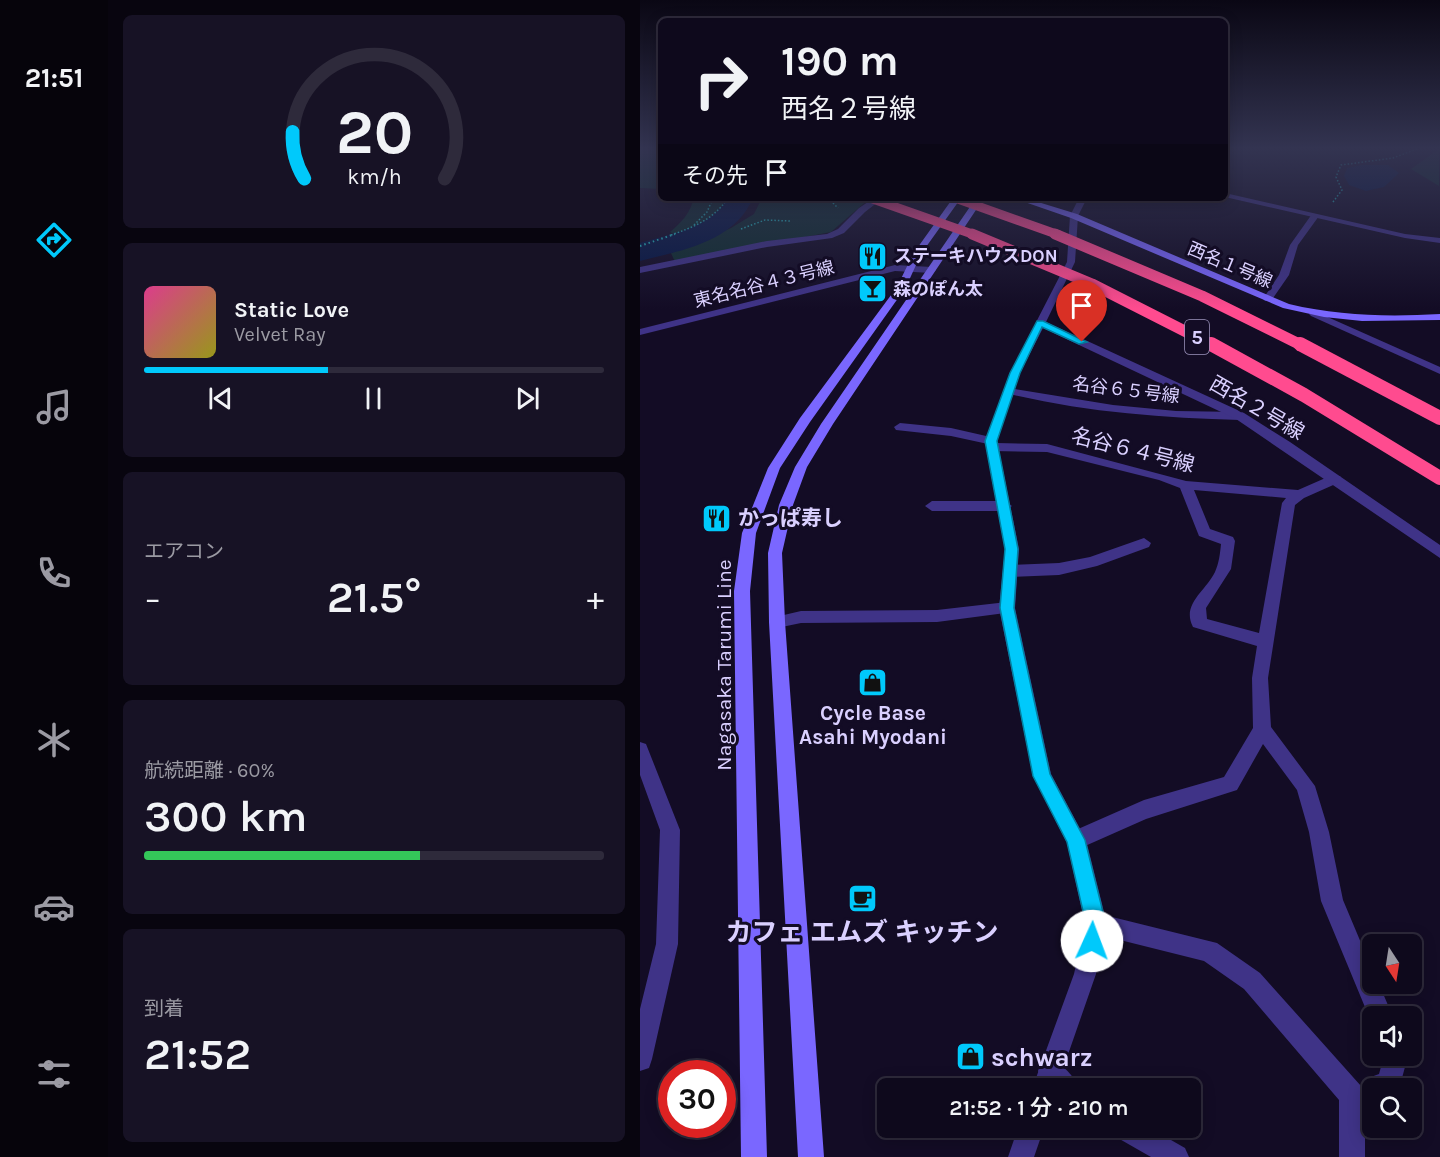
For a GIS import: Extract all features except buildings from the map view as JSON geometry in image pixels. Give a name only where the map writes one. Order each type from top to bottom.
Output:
[{"type":"highway","name":"5","points":[[878,201],[999,244],[1184,330],[1320,405],[1440,478]]},
{"type":"highway","name":"5","points":[[964,201],[1086,246],[1220,304],[1304,345],[1440,418]]},
{"type":"main road","name":"Nagasaka Tarumi Line","points":[[754,1157],[742,591],[744,558],[749,533],[774,468],[804,421],[901,287],[917,254],[954,201]]},
{"type":"main road","points":[[811,1157],[777,622],[775,553],[786,505],[801,467],[827,424],[978,201]]},
{"type":"main road","name":"西名１号線","points":[[1026,201],[1074,216],[1268,299],[1314,314],[1371,320],[1440,317]]},
{"type":"street","points":[[640,270],[767,244],[816,239],[841,231],[875,201]]},
{"type":"street","points":[[1048,1078],[1085,974],[1096,924],[1076,840],[1042,776],[1007,608],[1012,549],[992,444],[1015,373],[1071,262],[1074,216],[1082,201]]},
{"type":"street","points":[[1251,201],[1440,241]]},
{"type":"street","points":[[1268,299],[1284,275],[1294,245],[1315,216]]},
{"type":"street","name":"東名名谷４３号線","points":[[640,332],[895,268],[932,270]]},
{"type":"street","points":[[1314,314],[1440,371]]},
{"type":"street","name":"西名２号線","points":[[1040,323],[1240,416],[1440,553]]},
{"type":"street","name":"名谷６５号線","points":[[1009,391],[1113,409],[1166,414],[1240,416]]},
{"type":"street","name":"名谷６４号線","points":[[900,427],[951,432],[992,444],[1047,448],[1164,477],[1185,486],[1299,495]]},
{"type":"street","points":[[1076,840],[1144,810],[1230,784],[1262,729],[1260,678],[1289,503],[1299,495],[1335,479]]},
{"type":"street","points":[[1185,486],[1204,532],[1228,541],[1228,560],[1220,579],[1198,607],[1199,623],[1267,642]]},
{"type":"street","points":[[932,506],[1005,506]]},
{"type":"street","points":[[1010,571],[1059,569],[1092,562],[1144,543]]},
{"type":"street","points":[[777,622],[801,617],[937,616],[1007,608]]},
{"type":"street","points":[[1262,729],[1305,786],[1319,832],[1332,901],[1376,1006]]},
{"type":"street","points":[[640,750],[670,830],[667,944],[640,1059]]},
{"type":"street","points":[[1096,924],[1209,951],[1252,981],[1362,1088]]},
{"type":"street","points":[[1352,1157],[1362,1106]]},
{"type":"street","points":[[1021,1157],[1028,1138]]},
{"type":"street","points":[[1143,1138],[1176,1157]]},
{"type":"path","points":[[692,228],[707,212],[712,201]]},
{"type":"path","points":[[640,246],[692,228],[718,213],[726,201]]},
{"type":"path","points":[[1315,216],[1334,201]]},
{"type":"green space","points":[[693,201],[732,201],[726,212],[712,222],[680,237],[670,232],[685,217]]},
{"type":"green space","points":[[760,201],[867,201],[831,232],[675,262],[671,253],[731,228],[754,214]]},
{"type":"waterway","points":[[640,252],[683,240],[712,228],[725,220],[738,201]]},
{"type":"place","name":"ステーキハウスDON","points":[[873,256]]},
{"type":"place","name":"森のぽん太","points":[[872,289]]},
{"type":"place","name":"かっぱ寿し","points":[[717,518]]},
{"type":"place","name":"Cycle Base Asahi Myodani","points":[[873,682]]},
{"type":"place","name":"カフェ エムズ キッチン","points":[[862,898]]},
{"type":"place","name":"schwarz","points":[[970,1057]]},
{"type":"route","points":[[1082,342],[1040,323],[1015,373],[991,441],[1012,549],[1007,608],[1042,776],[1076,840],[1096,924],[1092,941]]}]
